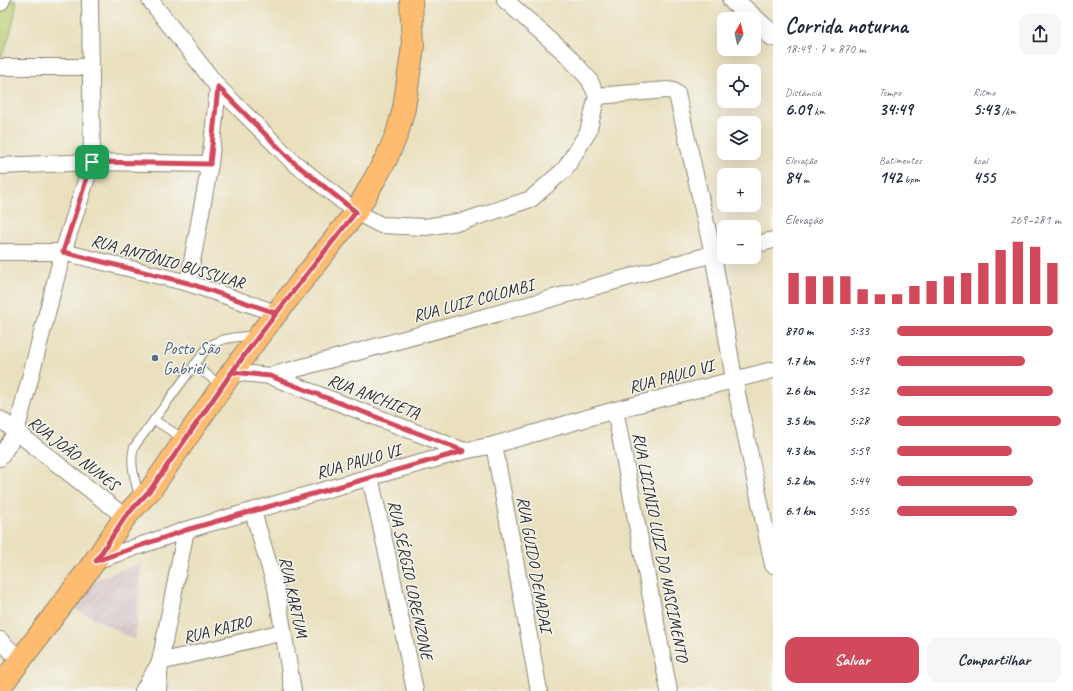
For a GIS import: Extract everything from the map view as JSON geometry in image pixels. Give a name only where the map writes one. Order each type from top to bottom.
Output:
[{"type":"main road","points":[[0,687],[96,561],[125,517],[151,489],[260,334],[356,212],[386,159],[397,134],[404,108],[413,46],[411,0]]},
{"type":"street","points":[[0,458],[16,432],[63,252],[92,162],[90,0]]},
{"type":"street","points":[[150,0],[218,87],[292,161],[356,212],[381,225],[425,227],[464,221],[530,199],[566,169],[588,132],[597,96],[589,79],[566,54],[505,0]]},
{"type":"street","points":[[733,0],[773,36]]},
{"type":"street","points":[[0,68],[91,67]]},
{"type":"street","points":[[188,283],[210,164],[218,87]]},
{"type":"street","points":[[597,96],[667,90],[673,91],[677,94],[717,249]]},
{"type":"street","points":[[0,166],[92,162],[210,164]]},
{"type":"street","points":[[761,243],[773,240]]},
{"type":"street","name":"RUA ANTÔNIO BUSSULAR","points":[[0,252],[63,252],[188,283],[276,313]]},
{"type":"street","name":"RUA LUIZ COLOMBI","points":[[227,379],[270,376],[717,253]]},
{"type":"street","points":[[719,264],[734,379],[773,565]]},
{"type":"street","name":"RUA PAULO VI","points":[[96,561],[186,530],[253,512],[370,477],[464,451],[494,445],[615,410],[773,370]]},
{"type":"street","name":"RUA ANCHIETA","points":[[270,376],[464,451]]},
{"type":"street","name":"RUA LICINIO LUIZ DO NASCIMENTO","points":[[615,410],[669,691]]},
{"type":"street","name":"RUA JOÃO NUNES","points":[[0,418],[125,517]]},
{"type":"street","name":"RUA GUIDO DENADAI","points":[[494,445],[540,691]]},
{"type":"street","name":"RUA SÉRGIO LORENZONE","points":[[370,477],[391,571],[415,691]]},
{"type":"street","name":"RUA KARTUM","points":[[253,512],[276,588],[293,691]]},
{"type":"street","points":[[158,691],[160,662],[186,530]]},
{"type":"street","name":"RUA KAIRO","points":[[160,662],[283,632]]},
{"type":"street","points":[[0,640],[20,660]]},
{"type":"street","points":[[143,691],[160,662]]},
{"type":"lane","points":[[140,501],[132,465],[132,453],[134,447],[207,348],[218,341],[260,334]]},
{"type":"lane","points":[[194,365],[227,379]]},
{"type":"lane","points":[[154,420],[185,440]]},
{"type":"shaded area","points":[[141,563],[135,640],[72,607],[86,583]]},
{"type":"green space","points":[[0,0],[16,0],[16,5],[6,47],[0,58]]},
{"type":"place","name":"Posto São Gabriel","points":[[155,358]]},
{"type":"route","points":[[92,162],[63,252],[188,283],[276,313],[232,372],[151,489],[125,517],[96,561],[186,530],[464,451],[270,376],[232,372],[260,334],[276,313],[356,212],[292,161],[218,87],[210,164],[92,162]]}]
